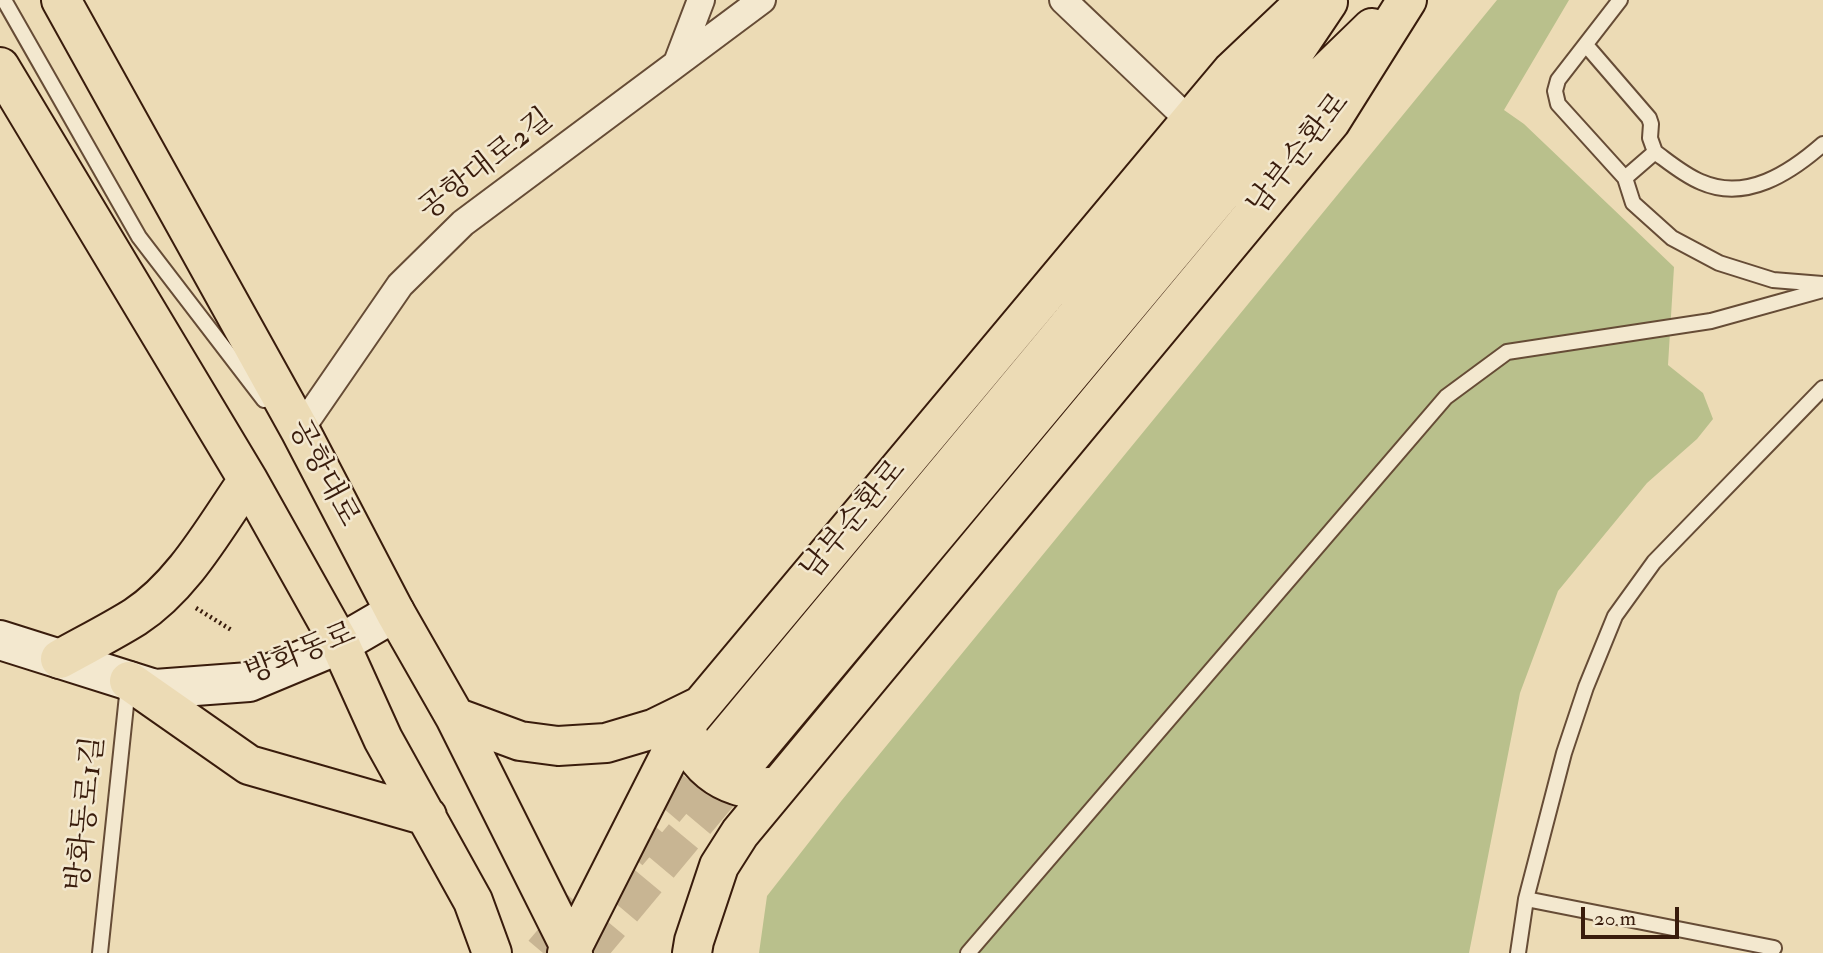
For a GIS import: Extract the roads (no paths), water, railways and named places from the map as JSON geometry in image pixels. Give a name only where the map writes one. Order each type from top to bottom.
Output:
[{"type":"main road","name":"공항대로","points":[[61,0],[300,430],[395,612],[455,717],[570,952]]},
{"type":"main road","name":"남부순환로","points":[[570,952],[693,716],[1190,121],[1233,71],[1307,0]]},
{"type":"main road","name":"남부순환로","points":[[1329,0],[1287,63],[732,755],[1307,92],[1400,0]]},
{"type":"main road","name":"남부순환로","points":[[692,953],[719,866],[740,833],[1331,121],[1407,0]]},
{"type":"main road","points":[[0,67],[248,480],[340,644],[383,739],[473,901],[492,953]]},
{"type":"main road","points":[[60,659],[137,615],[171,586],[192,561],[248,480]]},
{"type":"main road","name":"방화동로","points":[[0,640],[155,689],[249,682],[340,644],[395,612]]},
{"type":"main road","points":[[129,681],[249,765],[427,816]]},
{"type":"main road","points":[[455,717],[520,741],[558,746],[606,743],[693,716],[693,749],[713,773],[736,785],[755,788],[779,787]]},
{"type":"street","points":[[677,63],[701,0]]},
{"type":"street","name":"공항대로2길","points":[[300,430],[400,285],[463,223],[762,0]]},
{"type":"street","points":[[1063,0],[1190,121]]},
{"type":"lane","points":[[4,0],[139,237],[323,477]]},
{"type":"lane","points":[[1620,0],[1558,80],[1555,97],[1565,113],[1625,178],[1633,203],[1672,238],[1719,263],[1773,280],[1823,284]]},
{"type":"lane","points":[[1586,45],[1649,118],[1651,143],[1655,152],[1699,182],[1734,189],[1760,185],[1780,176],[1823,144]]},
{"type":"lane","points":[[1625,178],[1655,152]]},
{"type":"lane","points":[[968,953],[1446,397],[1507,352],[1711,321],[1823,290]]},
{"type":"lane","points":[[1518,953],[1526,899],[1564,753],[1586,687],[1615,616],[1654,562],[1823,387]]},
{"type":"lane","name":"방화동로1길","points":[[100,953],[129,681]]},
{"type":"lane","points":[[1526,899],[1773,948]]},
{"type":"tunnel","points":[[628,853],[720,745]]},
{"type":"tunnel","points":[[586,953],[744,764]]},
{"type":"tunnel","points":[[543,953],[582,907]]}]
